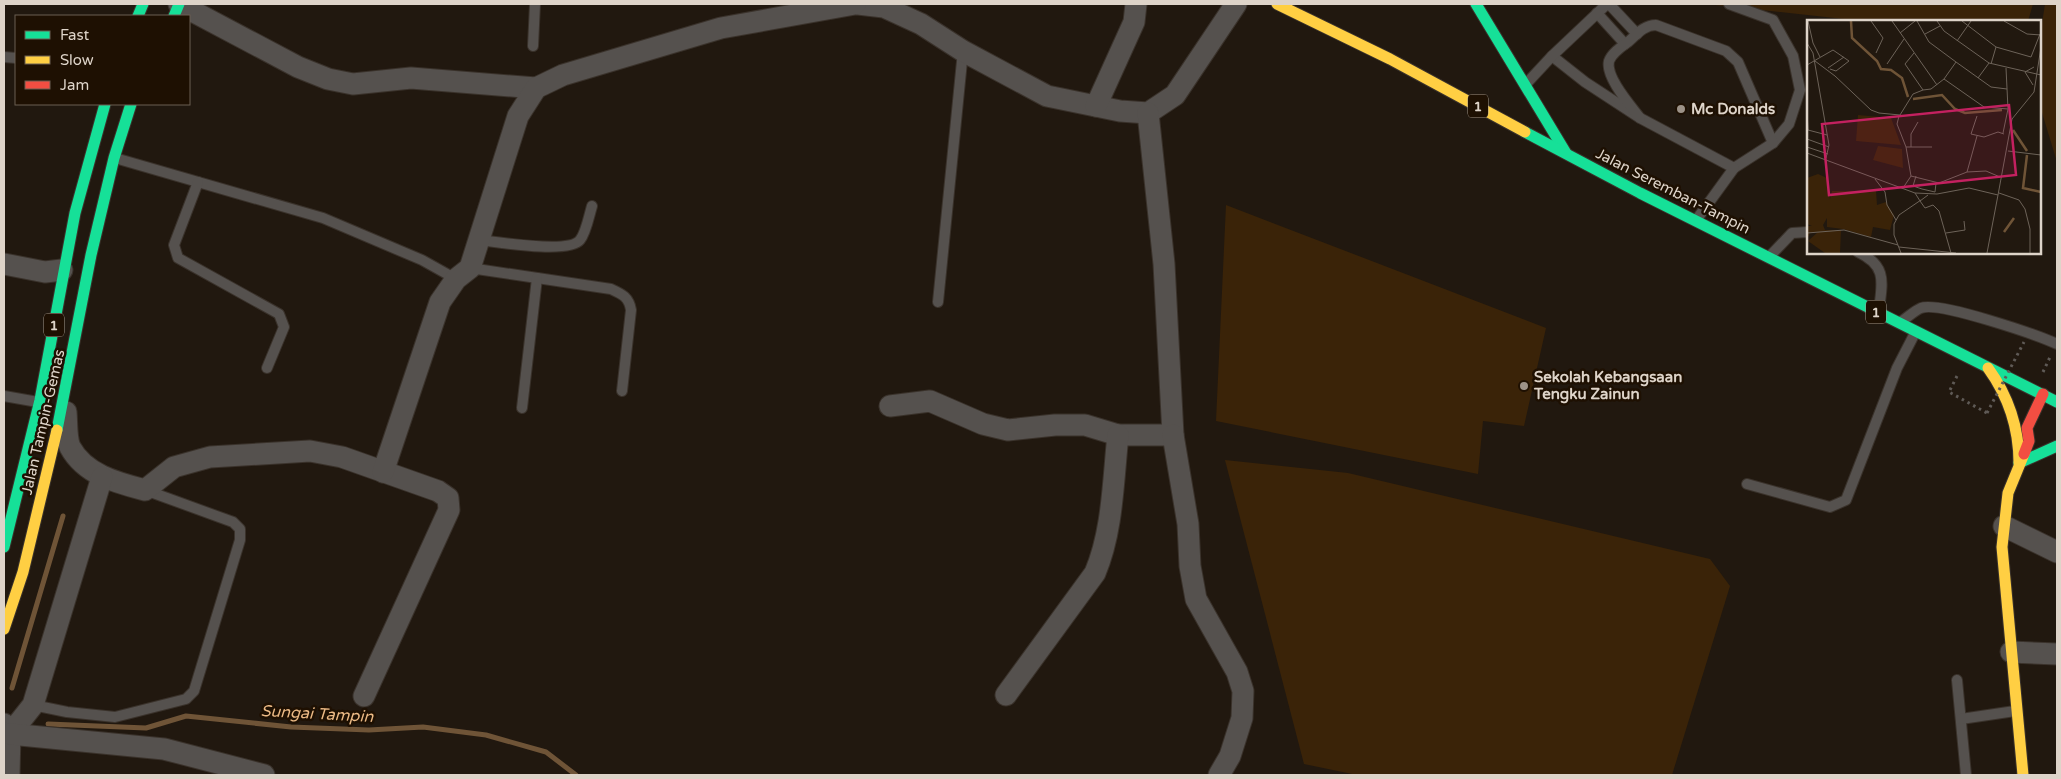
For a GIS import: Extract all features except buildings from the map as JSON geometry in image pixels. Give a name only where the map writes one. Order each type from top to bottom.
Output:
[{"type":"main road","name":"Jalan Seremban-Tampin","points":[[1277,4],[1390,59],[1566,153],[1878,313],[2038,392],[2056,404]]},
{"type":"main road","points":[[1476,4],[1566,153]]},
{"type":"main road","name":"Jalan Tampin-Gemas","points":[[4,547],[39,403],[62,270],[87,158],[105,105]]},
{"type":"main road","name":"Jalan Tampin-Gemas","points":[[4,629],[23,572],[65,399],[91,255],[114,158],[131,105]]},
{"type":"main road","points":[[62,270],[74,266],[91,255]]},
{"type":"main road","points":[[1987,367],[1996,378],[2015,417],[2020,447],[2039,449]]},
{"type":"main road","points":[[2038,392],[2027,428],[2039,449]]},
{"type":"main road","points":[[2023,775],[2002,547],[2008,493],[2039,449]]},
{"type":"street","points":[[179,4],[298,68],[328,79],[353,84],[411,78],[536,88],[563,75],[721,28],[857,4],[884,5],[921,24],[963,51],[1047,96],[1120,112],[1148,113],[1175,95],[1236,4]]},
{"type":"street","points":[[1096,106],[1134,22],[1136,4]]},
{"type":"street","points":[[383,472],[440,302],[463,274],[479,240],[518,116],[536,88]]},
{"type":"street","points":[[1148,113],[1164,264],[1173,435],[1188,524],[1190,566],[1196,599],[1237,672],[1244,691],[1242,718],[1230,756],[1219,775]]},
{"type":"street","points":[[5,266],[45,272],[62,270]]},
{"type":"street","points":[[65,399],[70,446],[84,464],[102,477],[145,490],[174,467],[210,457],[310,451],[342,457],[438,491],[448,498],[450,510],[364,696]]},
{"type":"street","points":[[890,406],[930,401],[994,428],[1008,430],[1055,425],[1086,425],[1118,435],[1173,435]]},
{"type":"street","points":[[1006,695],[1095,573],[1104,552],[1109,527],[1118,435]]},
{"type":"street","points":[[9,775],[7,729],[33,705],[102,477]]},
{"type":"street","points":[[2004,526],[2057,552]]},
{"type":"street","points":[[2011,652],[2057,654]]},
{"type":"street","points":[[7,729],[164,748],[264,775]]},
{"type":"lane","points":[[533,46],[535,4]]},
{"type":"lane","points":[[1525,86],[1552,56],[1608,4],[1637,34]]},
{"type":"lane","points":[[1696,220],[1734,168],[1773,143],[1789,124],[1800,90],[1792,56],[1773,20],[1729,4]]},
{"type":"lane","points":[[1597,13],[1625,44]]},
{"type":"lane","points":[[1640,118],[1621,92],[1610,72],[1609,63],[1612,55],[1647,25],[1656,25],[1726,51],[1738,62],[1773,143]]},
{"type":"lane","points":[[938,302],[963,51]]},
{"type":"lane","points":[[1552,56],[1585,82],[1640,118],[1734,168]]},
{"type":"lane","points":[[114,158],[323,218],[422,260],[463,274],[537,278],[611,290],[625,296],[630,303],[631,310],[622,391]]},
{"type":"lane","points":[[198,182],[174,245],[178,258],[279,314],[284,327],[267,368]]},
{"type":"lane","points":[[479,240],[552,246],[576,243],[581,240],[592,206]]},
{"type":"lane","points":[[1770,256],[1792,233],[1807,232]]},
{"type":"lane","points":[[1862,254],[1878,267],[1883,278],[1878,313]]},
{"type":"lane","points":[[522,408],[537,278]]},
{"type":"lane","points":[[1899,323],[1922,308],[1946,310],[2034,333],[2057,344]]},
{"type":"lane","points":[[1747,484],[1830,507],[1846,500],[1897,368],[1916,332]]},
{"type":"lane","points":[[4,396],[39,403]]},
{"type":"lane","points":[[33,705],[67,712],[115,718],[186,699],[194,691],[240,540],[240,529],[233,522],[145,490]]},
{"type":"lane","points":[[1957,680],[1966,775]]},
{"type":"lane","points":[[1961,719],[2016,711]]},
{"type":"path","points":[[1966,357],[1949,392],[1987,413],[2024,342],[2031,345]]},
{"type":"path","points":[[2038,392],[2052,355],[2045,352]]},
{"type":"shaded area","points":[[1706,4],[2033,4],[2028,20],[1853,20]]},
{"type":"shaded area","points":[[2045,4],[2057,4],[2057,162],[2041,109],[2041,30]]},
{"type":"shaded area","points":[[1226,205],[1546,328],[1524,426],[1483,421],[1478,474],[1216,421]]},
{"type":"shaded area","points":[[1225,460],[1348,473],[1710,559],[1730,586],[1672,775],[1357,775],[1304,764]]},
{"type":"waterway","points":[[12,688],[63,516]]},
{"type":"waterway","name":"Sungai Tampin","points":[[48,724],[146,728],[186,716],[291,727],[369,730],[423,727],[486,735],[546,752],[576,775]]},
{"type":"traffic: fast","points":[[138,15],[143,4]]},
{"type":"traffic: fast","points":[[174,15],[179,4]]},
{"type":"traffic: fast","points":[[1476,4],[1566,153]]},
{"type":"traffic: fast","points":[[4,547],[40,400],[75,213],[105,105]]},
{"type":"traffic: fast","points":[[57,430],[91,255],[114,158],[131,105]]},
{"type":"traffic: fast","points":[[1525,132],[1640,193],[2057,402]]},
{"type":"traffic: fast","points":[[2019,463],[2057,446]]},
{"type":"traffic: slow","points":[[1277,4],[1390,59],[1525,132]]},
{"type":"traffic: slow","points":[[1988,368],[2002,390],[2015,425],[2019,463]]},
{"type":"traffic: slow","points":[[4,629],[23,572],[57,430]]},
{"type":"traffic: slow","points":[[2023,775],[2002,547],[2008,493],[2024,454]]},
{"type":"traffic: jam","points":[[2024,454],[2029,441],[2027,428],[2043,394]]},
{"type":"place","name":"Mc Donalds","points":[[1681,109]]},
{"type":"place","name":"Sekolah Kebangsaan Tengku Zainun","points":[[1524,386]]}]
